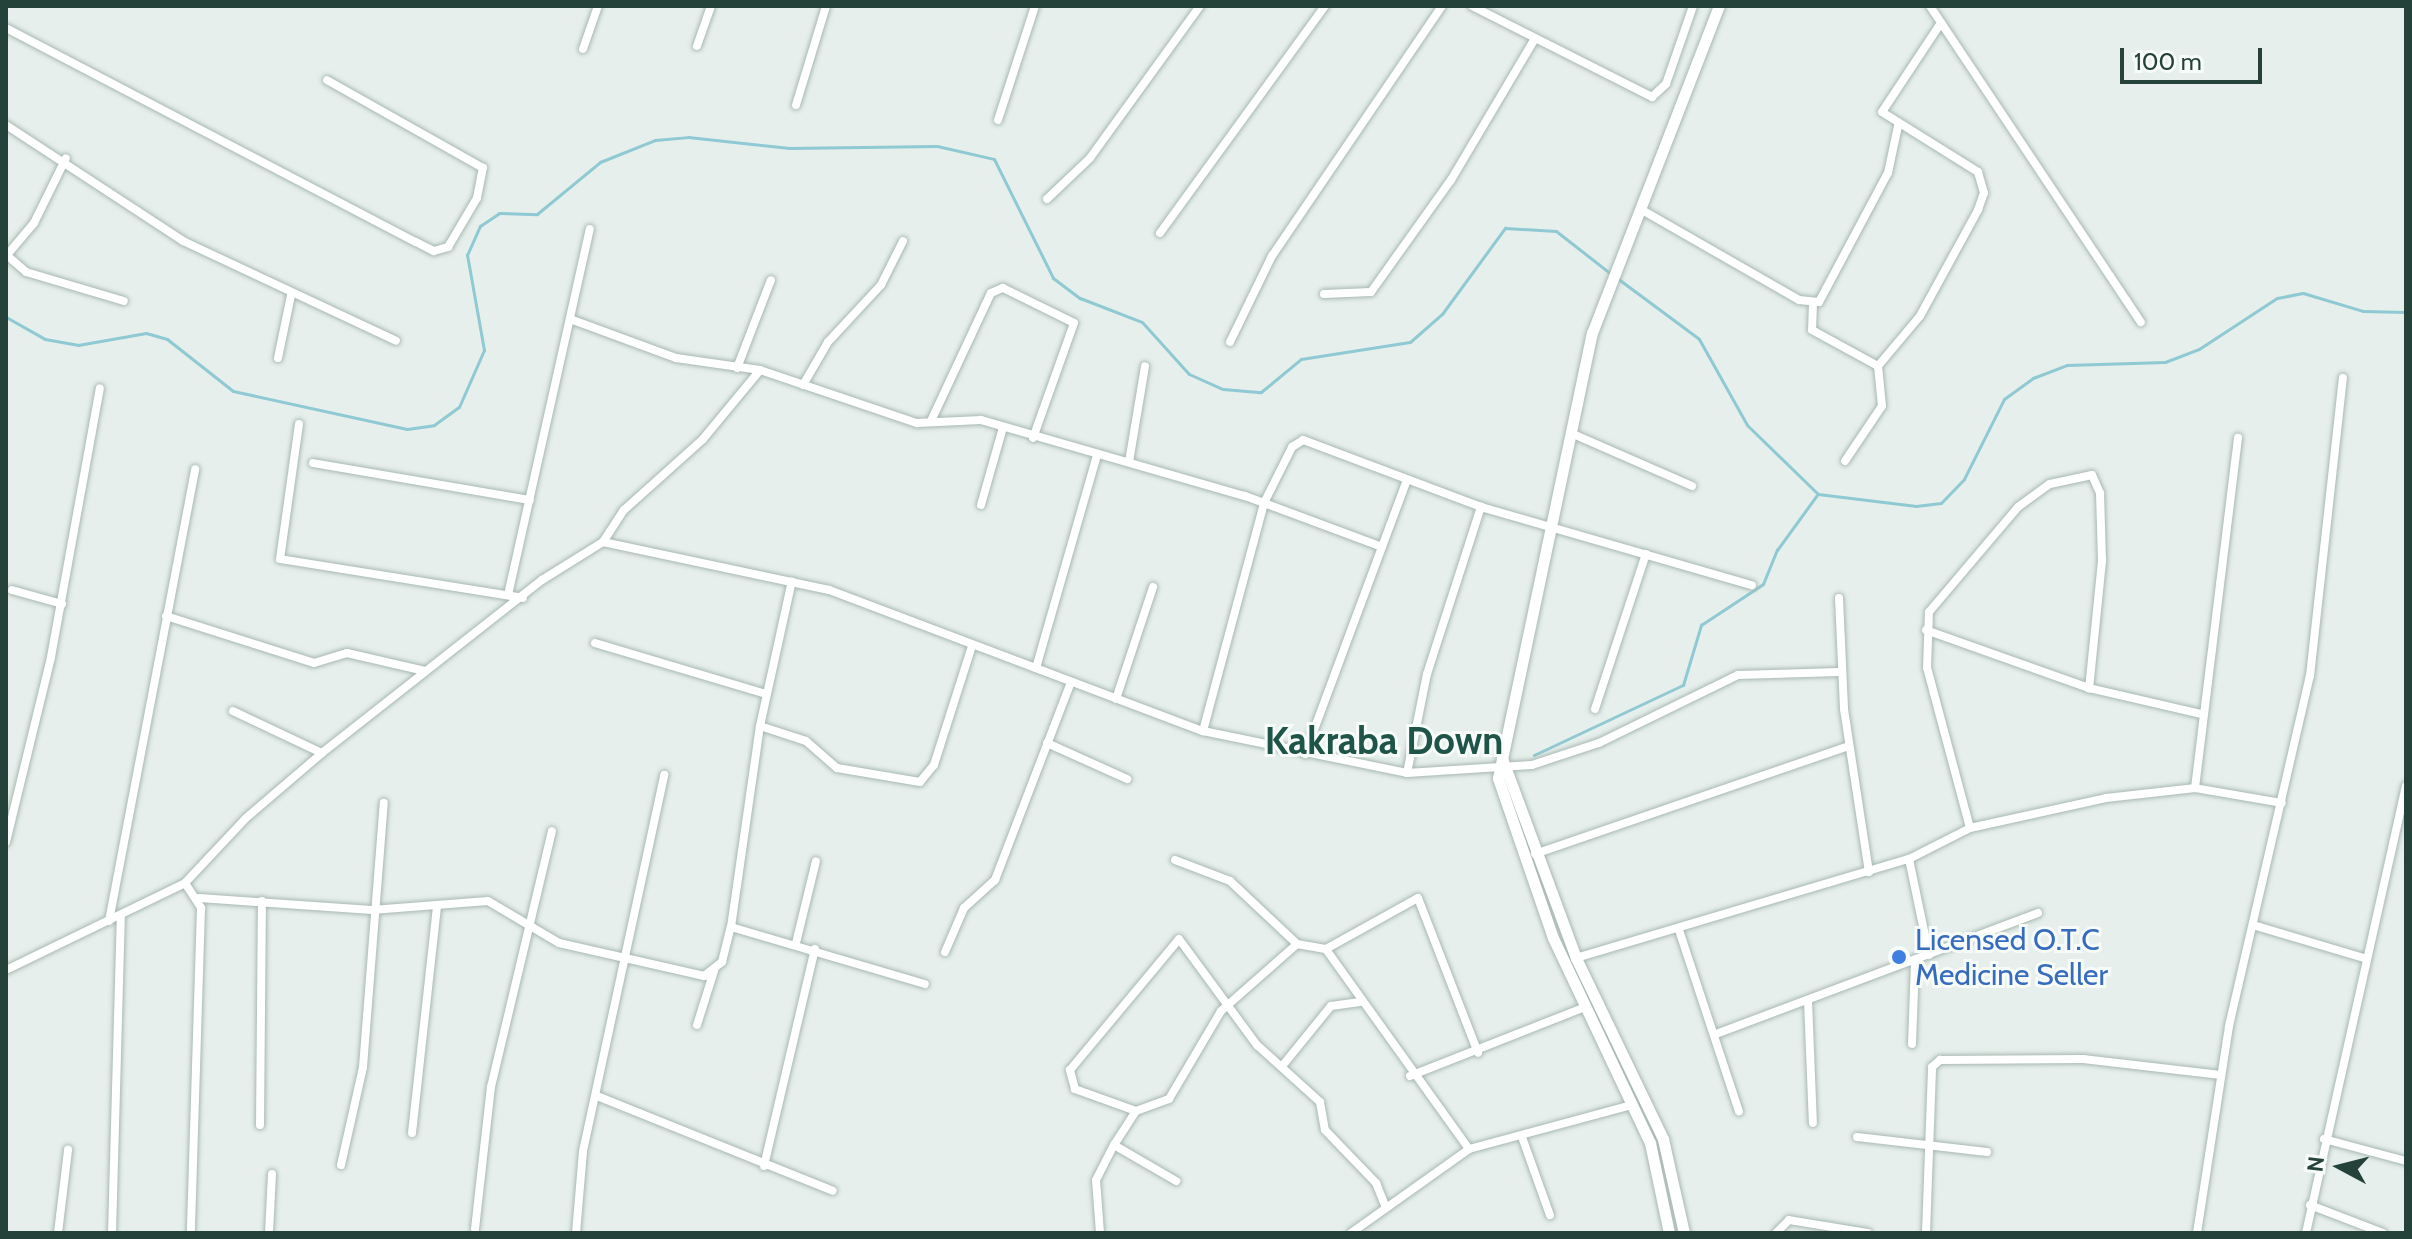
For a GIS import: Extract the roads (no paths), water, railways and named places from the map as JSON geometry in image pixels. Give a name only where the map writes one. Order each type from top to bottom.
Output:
[{"type":"street","points":[[583,49],[598,6]]},
{"type":"street","points":[[697,46],[711,6]]},
{"type":"street","points":[[796,105],[826,6]]},
{"type":"street","points":[[998,120],[1035,6]]},
{"type":"street","points":[[1047,199],[1090,158],[1200,6]]},
{"type":"street","points":[[1160,233],[1325,6]]},
{"type":"street","points":[[1230,342],[1272,256],[1442,6]]},
{"type":"street","points":[[1472,6],[1652,97],[1666,84],[1693,6]]},
{"type":"street","points":[[1669,1233],[1660,1171],[1585,1007],[1523,858],[1502,757],[1605,291],[1642,210],[1719,6]]},
{"type":"street","points":[[1930,6],[2141,322]]},
{"type":"street","points":[[1845,461],[1882,406],[1878,366],[1920,316],[1984,193],[1978,172],[1961,157],[1884,117],[1885,104],[1941,23]]},
{"type":"street","points":[[6,28],[434,251],[448,247],[477,198],[483,168],[327,80]]},
{"type":"street","points":[[1324,294],[1371,292],[1451,180],[1534,40]]},
{"type":"street","points":[[6,125],[66,158],[183,241],[291,295],[396,341]]},
{"type":"street","points":[[1813,303],[1826,294],[1875,201],[1898,126]]},
{"type":"street","points":[[66,158],[8,256],[26,272],[124,301]]},
{"type":"street","points":[[1642,210],[1813,303]]},
{"type":"street","points":[[508,595],[590,229]]},
{"type":"street","points":[[803,385],[828,342],[881,285],[903,241]]},
{"type":"street","points":[[737,368],[771,280]]},
{"type":"street","points":[[931,421],[966,338],[991,293],[1003,288],[1074,323],[1033,438]]},
{"type":"street","points":[[278,358],[291,295]]},
{"type":"street","points":[[1813,303],[1812,330],[1878,366]]},
{"type":"street","points":[[570,319],[676,358],[760,370],[931,421],[1003,427],[1033,438],[1129,462],[1264,503],[1382,547]]},
{"type":"street","points":[[1129,462],[1145,366]]},
{"type":"street","points":[[6,970],[185,883],[246,818],[322,753],[425,671],[603,542],[616,520],[703,439],[760,370]]},
{"type":"street","points":[[2197,1233],[2221,1075],[2310,676],[2343,378]]},
{"type":"street","points":[[6,842],[62,604],[100,388]]},
{"type":"street","points":[[299,424],[280,559],[523,598]]},
{"type":"street","points":[[981,505],[1003,427]]},
{"type":"street","points":[[1573,434],[1692,486]]},
{"type":"street","points":[[2195,788],[2201,714],[2238,438]]},
{"type":"street","points":[[1203,731],[1264,503],[1292,447],[1303,440],[1481,507],[1752,585]]},
{"type":"street","points":[[1036,668],[1097,455]]},
{"type":"street","points":[[313,463],[530,500]]},
{"type":"street","points":[[109,921],[195,469]]},
{"type":"street","points":[[1970,828],[1932,692],[1926,630],[1934,599],[2018,507],[2050,484],[2092,475],[2100,493],[2102,561],[2089,688]]},
{"type":"street","points":[[1305,754],[1407,480]]},
{"type":"street","points":[[1407,773],[1427,674],[1481,507]]},
{"type":"street","points":[[603,542],[792,581],[936,625],[972,646],[1203,731],[1407,773],[1503,770],[1599,743],[1727,678],[1840,672]]},
{"type":"street","points":[[1595,709],[1646,554]]},
{"type":"street","points":[[697,1025],[731,927],[760,726],[792,581]]},
{"type":"street","points":[[1116,699],[1153,587]]},
{"type":"street","points":[[12,590],[62,604]]},
{"type":"street","points":[[1839,598],[1840,672],[1848,746],[1869,872]]},
{"type":"street","points":[[166,616],[314,663],[347,653],[425,671]]},
{"type":"street","points":[[1926,630],[2089,688],[2201,714]]},
{"type":"street","points":[[595,643],[766,694]]},
{"type":"street","points":[[760,726],[806,741],[837,768],[920,782],[934,765],[972,646]]},
{"type":"street","points":[[945,952],[964,908],[995,880],[1071,682]]},
{"type":"street","points":[[233,711],[322,753]]},
{"type":"street","points":[[1047,743],[1127,779]]},
{"type":"street","points":[[1523,858],[1848,746]]},
{"type":"street","points":[[1503,770],[1576,958],[1663,1139],[1684,1233]]},
{"type":"street","points":[[576,1233],[583,1151],[664,775]]},
{"type":"street","points":[[2306,1233],[2364,958],[2395,851],[2406,786]]},
{"type":"street","points":[[1576,958],[1679,930],[1909,859],[1970,828],[2195,788],[2282,803]]},
{"type":"street","points":[[341,1165],[363,1067],[372,910],[384,803]]},
{"type":"street","points":[[475,1229],[491,1087],[552,831]]},
{"type":"street","points":[[2395,851],[2406,854]]},
{"type":"street","points":[[1909,859],[1929,955]]},
{"type":"street","points":[[1175,860],[1230,881],[1297,944],[1326,949],[1418,898],[1478,1053]]},
{"type":"street","points":[[796,943],[816,861]]},
{"type":"street","points":[[185,883],[199,898],[372,910],[488,901],[559,943],[683,973],[714,971]]},
{"type":"street","points":[[191,1233],[199,898]]},
{"type":"street","points":[[260,1125],[262,901]]},
{"type":"street","points":[[412,1133],[437,906]]},
{"type":"street","points":[[1716,1034],[1915,963],[2038,913]]},
{"type":"street","points":[[112,1233],[121,916]]},
{"type":"street","points":[[2253,925],[2364,958]]},
{"type":"street","points":[[731,927],[796,943],[925,984]]},
{"type":"street","points":[[1679,930],[1739,1111]]},
{"type":"street","points":[[1136,1111],[1075,1089],[1070,1070],[1175,940],[1227,1005],[1320,1102],[1325,1130],[1376,1183],[1385,1205]]},
{"type":"street","points":[[1100,1233],[1096,1180],[1136,1111],[1169,1099],[1227,1005],[1297,944]]},
{"type":"street","points":[[764,1166],[815,949]]},
{"type":"street","points":[[1326,949],[1410,1076],[1469,1149]]},
{"type":"street","points":[[1912,1044],[1915,963]]},
{"type":"street","points":[[1808,1001],[1813,1123]]},
{"type":"street","points":[[1283,1065],[1331,1006],[1360,1002]]},
{"type":"street","points":[[1410,1076],[1478,1053],[1585,1007]]},
{"type":"street","points":[[1926,1233],[1932,1067],[1940,1060],[2083,1059],[2221,1075]]},
{"type":"street","points":[[597,1096],[764,1166],[833,1191]]},
{"type":"street","points":[[1351,1233],[1385,1205],[1469,1149],[1632,1105]]},
{"type":"street","points":[[1522,1137],[1550,1215]]},
{"type":"street","points":[[1857,1137],[1987,1152]]},
{"type":"street","points":[[2324,1139],[2406,1161]]},
{"type":"street","points":[[1114,1145],[1176,1181]]},
{"type":"street","points":[[58,1233],[68,1150]]},
{"type":"street","points":[[269,1233],[272,1174]]},
{"type":"street","points":[[2310,1205],[2383,1233]]},
{"type":"street","points":[[1776,1233],[1789,1220],[1868,1233]]},
{"type":"waterway","points":[[6,317],[45,339],[78,345],[146,333],[167,339],[233,391],[407,429],[434,425],[459,407],[484,350],[467,255],[480,226],[499,213],[537,214],[600,162],[655,140],[688,137],[789,148],[937,146],[994,159],[1053,278],[1080,298],[1142,322],[1189,374],[1223,389],[1261,392],[1301,359],[1410,342],[1442,314],[1505,228],[1556,231],[1611,274]]},
{"type":"waterway","points":[[1617,278],[1699,339],[1747,425],[1818,494],[1916,506],[1941,503],[1964,479],[2004,399],[2033,378],[2067,365],[2165,362],[2199,349],[2277,298],[2303,293],[2363,311],[2406,312]]},
{"type":"waterway","points":[[1534,755],[1683,685],[1701,625],[1763,584],[1777,550],[1817,495]]},
{"type":"place","name":"Licensed O.T.C Medicine Seller","points":[[1899,957]]},
{"type":"district","name":"Kakraba Down","points":[[1384,741]]}]
